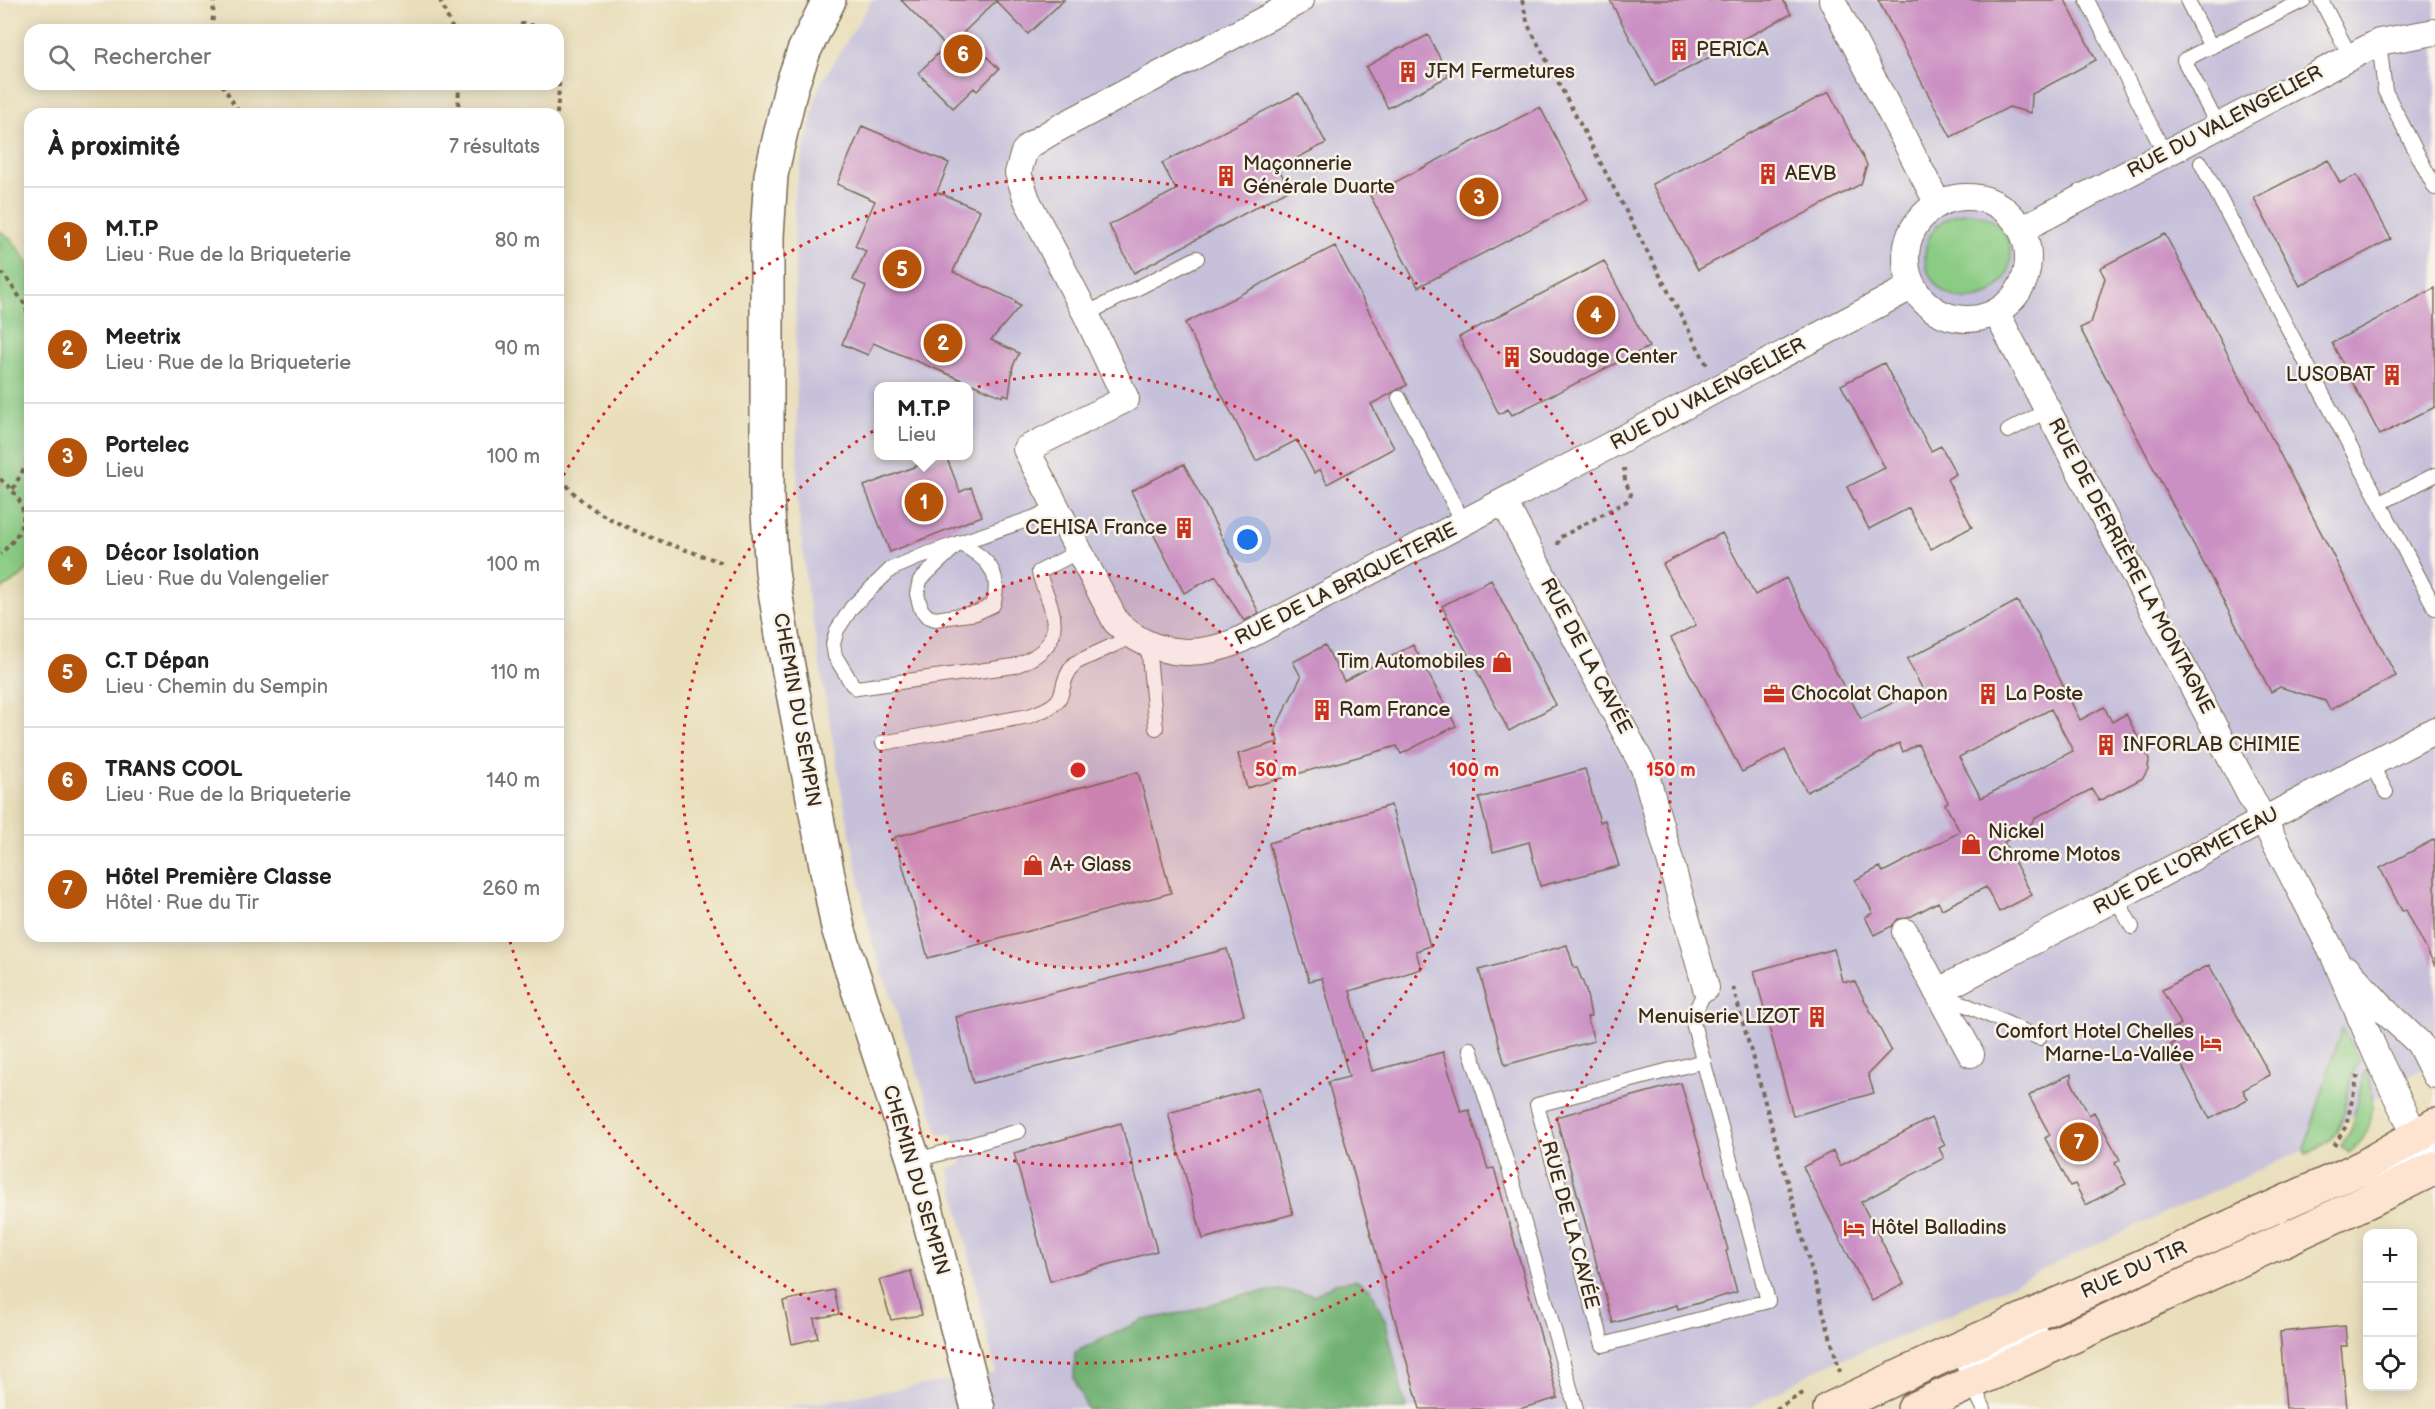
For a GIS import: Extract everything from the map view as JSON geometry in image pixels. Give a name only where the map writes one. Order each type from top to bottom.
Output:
[{"type":"main road","name":"RUE DU TIR","points":[[1830,1409],[1956,1350],[2430,1138]]},
{"type":"main road","name":"RUE DU TIR","points":[[1914,1409],[1978,1396],[2109,1319],[2366,1202],[2435,1168]]},
{"type":"street","name":"CHEMIN DU SEMPIN","points":[[829,0],[804,51],[791,88],[771,175],[767,236],[769,547],[782,635],[838,928],[914,1161],[978,1409]]},
{"type":"street","points":[[1140,641],[1116,622],[1026,449],[1126,399],[1086,314],[1027,200],[1018,173],[1024,152],[1030,145],[1301,0]]},
{"type":"street","points":[[1832,0],[1938,204]]},
{"type":"street","name":"RUE DU VALENGELIER","points":[[2022,229],[2379,42],[2435,32]]},
{"type":"street","points":[[1956,197],[1985,199],[2003,207],[2022,229],[2029,254],[2025,280],[2016,295],[1996,312],[1976,318],[1954,318],[1934,310],[1918,295],[1906,264],[1908,240],[1920,219],[1938,204],[1956,197]]},
{"type":"street","name":"RUE DU VALENGELIER","points":[[1504,502],[1913,286]]},
{"type":"street","name":"RUE DE DERRIÈRE LA MONTAGNE","points":[[1996,312],[2331,948],[2377,1056],[2430,1138]]},
{"type":"street","name":"RUE DE LA BRIQUETERIE","points":[[1140,641],[1173,651],[1196,652],[1223,647],[1504,502]]},
{"type":"street","name":"RUE DE LA CAVÉE","points":[[1504,502],[1644,768],[1706,988]]},
{"type":"street","name":"RUE DE L'ORMETEAU","points":[[1937,992],[2435,730]]},
{"type":"street","points":[[1905,932],[1971,1054]]},
{"type":"street","name":"RUE DE DERRIÈRE LA MONTAGNE","points":[[2331,948],[2376,1001],[2427,1046],[2435,1075]]},
{"type":"street","name":"RUE DU TIR","points":[[2109,1319],[2166,1279],[2373,1184],[2430,1138]]},
{"type":"street","points":[[1978,1396],[1982,1358],[2032,1332],[2096,1304],[2161,1258]]},
{"type":"lane","points":[[2087,0],[2165,154]]},
{"type":"lane","points":[[2187,0],[2211,47]]},
{"type":"lane","points":[[2218,126],[2184,60],[2304,0]]},
{"type":"lane","points":[[2321,0],[2350,56]]},
{"type":"lane","points":[[2379,42],[2385,91],[2435,188]]},
{"type":"lane","points":[[2201,163],[2435,608]]},
{"type":"lane","points":[[1086,314],[1197,258]]},
{"type":"lane","points":[[1399,398],[1464,524]]},
{"type":"lane","points":[[2008,430],[2048,410]]},
{"type":"lane","points":[[2380,503],[2435,475]]},
{"type":"lane","points":[[1056,507],[1033,518],[891,569],[852,607],[837,630],[833,644],[835,656],[852,684],[857,688],[1014,666],[1034,659],[1047,647],[1054,621],[1039,572],[1079,551]]},
{"type":"lane","points":[[959,543],[977,553],[987,562],[996,580],[998,591],[993,605],[976,613],[935,619],[927,616],[921,609],[917,594],[920,580],[959,543]]},
{"type":"lane","points":[[883,743],[1029,716],[1044,711],[1056,704],[1061,697],[1069,670],[1075,663],[1140,641],[1156,728]]},
{"type":"lane","points":[[2371,764],[2386,792]]},
{"type":"lane","points":[[2116,898],[2132,927]]},
{"type":"lane","points":[[1704,1061],[1692,1019],[1706,988]]},
{"type":"lane","points":[[1937,992],[2039,1038]]},
{"type":"lane","points":[[1470,1049],[1509,1169],[1576,1409]]},
{"type":"lane","name":"RUE DE LA CAVÉE","points":[[1704,1061],[1768,1301],[1603,1345],[1537,1105],[1704,1061]]},
{"type":"lane","points":[[914,1161],[1019,1131]]},
{"type":"lane","points":[[1956,1350],[1978,1396]]},
{"type":"path","points":[[212,24],[214,0]]},
{"type":"path","points":[[440,0],[450,24]]},
{"type":"path","points":[[1522,0],[1528,25],[1707,365]]},
{"type":"path","points":[[226,90],[236,108]]},
{"type":"path","points":[[458,108],[459,90]]},
{"type":"path","points":[[557,108],[559,90]]},
{"type":"path","points":[[0,273],[4,274],[24,303]]},
{"type":"path","points":[[13,489],[24,468]]},
{"type":"path","points":[[0,479],[13,489],[24,507],[22,528],[0,555]]},
{"type":"path","points":[[564,480],[570,490],[589,507],[609,520],[723,563]]},
{"type":"path","points":[[2328,1150],[2337,1143],[2346,1126],[2359,1069],[2377,1056]]},
{"type":"path","points":[[1840,1372],[1850,1367]]},
{"type":"shaded area","points":[[872,0],[2435,0],[2435,1062],[2411,1075],[2304,1150],[1921,1328],[1821,1367],[1749,1409],[777,1409],[996,1373],[949,1168],[962,1165],[953,1134],[939,1135],[871,939],[840,783],[807,590],[798,507],[794,196],[818,88]]},
{"type":"green space","points":[[1968,213],[1992,220],[2004,232],[2011,256],[2004,280],[1992,292],[1968,299],[1944,292],[1932,280],[1925,256],[1932,232],[1944,220]]},
{"type":"green space","points":[[0,231],[12,240],[24,257],[24,573],[0,590]]},
{"type":"green space","points":[[2342,1028],[2359,1061],[2354,1069],[2342,1118],[2335,1134],[2319,1148],[2306,1154],[2304,1150]]},
{"type":"green space","points":[[2368,1069],[2372,1092],[2372,1115],[2365,1135],[2349,1153],[2341,1146],[2351,1130],[2363,1075]]},
{"type":"green space","points":[[1355,1280],[1371,1289],[1386,1323],[1406,1409],[1087,1409],[1074,1378],[1075,1352],[1143,1320],[1187,1312],[1241,1295],[1280,1290],[1315,1295],[1335,1283]]},
{"type":"building","points":[[901,0],[1064,0],[1028,34],[996,1],[963,33],[999,69],[977,91],[974,88],[953,108],[918,73],[946,46]]},
{"type":"building","name":"PERICA","points":[[1610,0],[1783,0],[1791,14],[1655,86]]},
{"type":"building","points":[[1878,0],[2065,0],[2096,60],[2032,94],[2031,113],[2009,107],[1951,137]]},
{"type":"building","name":"JFM Fermetures","points":[[1428,35],[1449,76],[1388,108],[1366,67],[1400,47],[1405,47]]},
{"type":"building","name":"AEVB","points":[[1829,92],[1867,165],[1861,184],[1698,270],[1652,184]]},
{"type":"building","points":[[1299,93],[1326,143],[1278,168],[1290,189],[1134,273],[1109,225],[1176,190],[1162,163]]},
{"type":"building","points":[[1540,107],[1588,199],[1418,287],[1370,195]]},
{"type":"building","points":[[862,126],[949,163],[937,192],[980,210],[953,272],[1016,301],[1015,303],[1020,306],[991,340],[1019,353],[1013,366],[1009,396],[1004,394],[1003,397],[973,385],[973,382],[967,382],[873,343],[868,355],[842,344],[866,286],[853,280],[866,251],[855,246],[875,201],[837,184]]},
{"type":"building","points":[[2328,160],[2340,183],[2357,175],[2391,239],[2300,286],[2254,198]]},
{"type":"building","points":[[2165,234],[2396,676],[2330,710],[2325,701],[2280,687],[2271,692],[2080,328],[2091,323],[2105,278],[2100,268]]},
{"type":"building","points":[[1335,246],[1407,385],[1371,404],[1394,448],[1327,484],[1320,469],[1314,473],[1297,440],[1256,461],[1185,323]]},
{"type":"building","points":[[1604,261],[1649,347],[1512,415],[1508,409],[1499,414],[1459,337]]},
{"type":"building","name":"LUSOBAT","points":[[2435,288],[2435,407],[2380,435],[2332,343]]},
{"type":"building","points":[[1884,363],[1931,451],[1941,446],[1956,474],[1947,479],[1972,527],[1931,549],[1909,508],[1869,529],[1847,487],[1885,468],[1841,385]]},
{"type":"building","points":[[932,460],[948,460],[960,492],[971,487],[982,516],[890,552],[864,486]]},
{"type":"building","name":"CEHISA France","points":[[1184,464],[1259,613],[1244,621],[1216,576],[1184,593],[1131,491]]},
{"type":"building","points":[[1722,533],[1755,595],[1786,578],[1861,719],[1922,688],[1907,659],[2017,601],[2038,635],[2080,720],[2104,707],[2112,722],[2126,714],[2149,759],[2148,769],[2143,778],[2099,801],[2092,789],[2036,817],[2027,829],[2004,842],[2032,895],[1999,912],[1986,887],[1942,909],[1938,902],[1908,918],[1898,919],[1892,926],[1874,935],[1865,917],[1873,913],[1855,880],[1880,867],[1883,872],[1960,832],[1945,804],[1948,802],[1918,744],[1903,752],[1899,743],[1807,792],[1785,750],[1742,772],[1671,638],[1696,625],[1663,564]],"holes":[[[2051,709],[2073,751],[1981,798],[1959,757]]]},
{"type":"building","name":"Tim Automobiles","points":[[1491,580],[1556,705],[1509,731],[1442,606]]},
{"type":"building","points":[[1325,645],[1344,681],[1413,645],[1456,726],[1401,754],[1397,746],[1247,788],[1238,754],[1278,742],[1275,729],[1301,677],[1293,662]]},
{"type":"building","points":[[1585,769],[1600,822],[1605,820],[1619,866],[1540,886],[1529,842],[1493,852],[1479,798]]},
{"type":"building","name":"A+ Glass","points":[[1138,772],[1171,893],[928,958],[895,837]]},
{"type":"building","points":[[1391,805],[1430,946],[1416,951],[1421,969],[1350,991],[1372,1071],[1443,1052],[1461,1112],[1469,1110],[1488,1169],[1494,1168],[1558,1398],[1519,1409],[1420,1409],[1328,1082],[1349,1077],[1322,978],[1309,981],[1269,843]]},
{"type":"building","points":[[2435,839],[2435,966],[2406,910],[2402,911],[2380,868]]},
{"type":"building","points":[[1567,945],[1574,968],[1577,968],[1586,990],[1591,1016],[1587,1017],[1594,1041],[1505,1065],[1479,970]]},
{"type":"building","points":[[1227,949],[1244,1015],[973,1083],[956,1017]]},
{"type":"building","name":"Menuiserie LIZOT","points":[[1834,949],[1842,981],[1855,982],[1891,1050],[1868,1074],[1874,1093],[1793,1116],[1754,971]]},
{"type":"building","name":"Comfort Hotel Chelles Marne-La-Vallée","points":[[2209,965],[2270,1075],[2243,1090],[2248,1099],[2210,1119],[2171,1045],[2179,1040],[2173,1028],[2181,1024],[2162,990]]},
{"type":"building","points":[[2071,1074],[2071,1081],[2089,1115],[2094,1112],[2120,1160],[2115,1163],[2126,1184],[2086,1205],[2075,1184],[2070,1186],[2045,1138],[2050,1135],[2029,1096]]},
{"type":"building","points":[[1681,1083],[1728,1250],[1726,1251],[1737,1292],[1678,1309],[1677,1305],[1613,1323],[1556,1117]]},
{"type":"building","points":[[1258,1088],[1293,1214],[1203,1239],[1168,1113]]},
{"type":"building","points":[[1931,1118],[1945,1145],[1939,1148],[1944,1158],[1861,1202],[1904,1284],[1872,1301],[1803,1167],[1833,1151],[1840,1166]]},
{"type":"building","points":[[1121,1123],[1157,1251],[1050,1281],[1014,1153]]},
{"type":"building","points":[[911,1271],[922,1315],[891,1320],[879,1280]]},
{"type":"building","points":[[834,1290],[839,1314],[814,1319],[818,1338],[792,1344],[783,1301]]},
{"type":"building","points":[[2345,1326],[2347,1346],[2341,1346],[2347,1409],[2286,1409],[2280,1332]]},
{"type":"place","name":"PERICA","points":[[1679,50]]},
{"type":"place","name":"TRANS COOL","points":[[963,54]]},
{"type":"place","name":"JFM Fermetures","points":[[1408,72]]},
{"type":"place","name":"AEVB","points":[[1768,174]]},
{"type":"place","name":"Maçonnerie Générale Duarte","points":[[1226,176]]},
{"type":"place","name":"Portelec","points":[[1479,197]]},
{"type":"place","name":"C.T Dépan","points":[[902,269]]},
{"type":"place","name":"Décor Isolation","points":[[1596,315]]},
{"type":"place","name":"Meetrix","points":[[943,343]]},
{"type":"place","name":"Soudage Center","points":[[1512,357]]},
{"type":"place","name":"LUSOBAT","points":[[2392,375]]},
{"type":"place","name":"M.T.P","points":[[924,502]]},
{"type":"place","name":"CEHISA France","points":[[1184,528]]},
{"type":"place","name":"Tim Automobiles","points":[[1502,662]]},
{"type":"place","name":"Chocolat Chapon","points":[[1774,694]]},
{"type":"place","name":"La Poste","points":[[1988,694]]},
{"type":"place","name":"Ram France","points":[[1322,710]]},
{"type":"place","name":"INFORLAB CHIMIE","points":[[2106,745]]},
{"type":"place","name":"Nickel Chrome Motos","points":[[1971,844]]},
{"type":"place","name":"A+ Glass","points":[[1033,865]]},
{"type":"place","name":"Menuiserie LIZOT","points":[[1817,1017]]},
{"type":"place","name":"Comfort Hotel Chelles Marne-La-Vallée","points":[[2211,1043]]},
{"type":"place","name":"Hôtel Première Classe","points":[[2079,1142]]},
{"type":"place","name":"Hôtel Balladins","points":[[1854,1228]]}]
